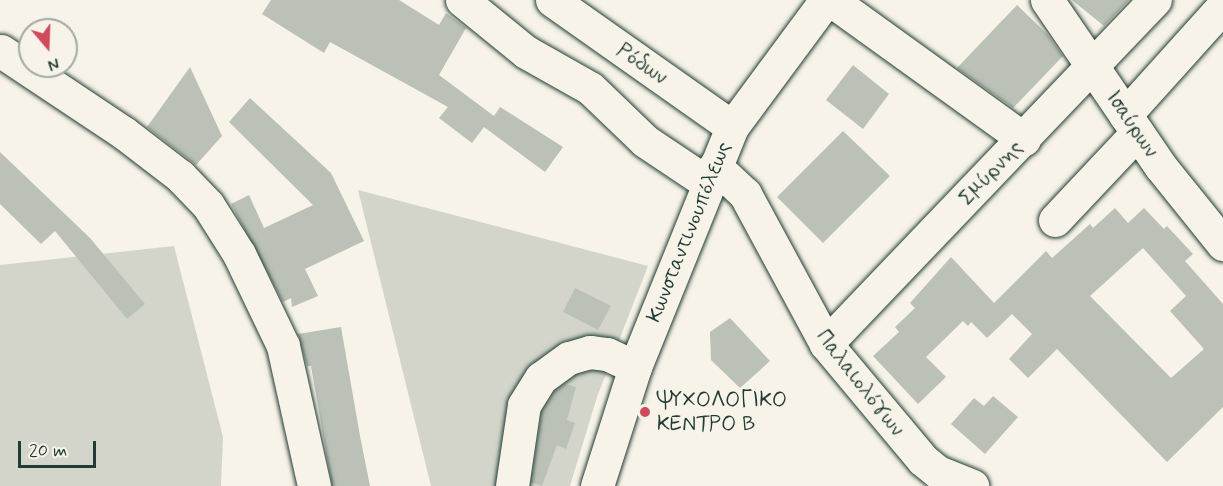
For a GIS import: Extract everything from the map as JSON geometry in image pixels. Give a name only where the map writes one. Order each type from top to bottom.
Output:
[{"type":"street","name":"Παλαιολόγων","points":[[462,0],[526,52],[590,88],[645,141],[745,194],[826,344],[923,460],[938,472],[972,486]]},
{"type":"street","name":"Ρόδων","points":[[552,0],[732,127]]},
{"type":"street","name":"Κωνσταντινουπόλεως","points":[[597,486],[635,367],[711,174],[732,127],[828,0]]},
{"type":"street","points":[[828,0],[1023,139]]},
{"type":"street","name":"Ισαύρων","points":[[1047,0],[1131,124],[1223,244]]},
{"type":"street","name":"Σμύρνης","points":[[826,344],[1094,68],[1155,0]]},
{"type":"street","points":[[1055,220],[1221,15]]},
{"type":"street","points":[[1,51],[117,127],[172,170],[208,205],[243,262],[283,346],[314,486]]},
{"type":"street","points":[[512,486],[524,405],[542,378],[569,358],[590,352],[607,354],[635,367]]},
{"type":"shaded area","points":[[358,190],[648,266],[597,397],[570,486],[431,486]]},
{"type":"shaded area","points":[[174,246],[223,437],[221,486],[0,486],[0,265]]},
{"type":"building","points":[[271,0],[399,0],[439,25],[446,13],[466,28],[439,75],[494,116],[500,107],[563,147],[545,172],[484,127],[472,143],[439,118],[448,107],[330,42],[324,53],[262,14]]},
{"type":"building","points":[[1072,0],[1129,0],[1104,26]]},
{"type":"building","points":[[1017,5],[1047,34],[1063,56],[1013,108],[957,68]]},
{"type":"building","points":[[853,65],[889,94],[863,129],[826,100]]},
{"type":"building","points":[[190,67],[222,136],[196,165],[147,127]]},
{"type":"building","points":[[250,98],[331,173],[364,241],[305,269],[318,296],[292,307],[291,298],[283,302],[231,204],[249,195],[264,228],[313,205],[229,122]]},
{"type":"building","points":[[843,131],[890,176],[823,243],[777,197]]},
{"type":"building","points":[[0,152],[90,238],[145,304],[127,319],[55,231],[41,244],[0,204]]},
{"type":"building","points":[[1115,208],[1128,223],[1144,208],[1164,229],[1167,226],[1193,254],[1185,261],[1223,304],[1223,407],[1167,462],[1057,349],[1028,378],[1009,359],[1032,334],[1012,314],[987,338],[971,322],[968,326],[963,321],[926,357],[946,377],[918,404],[873,356],[899,332],[895,327],[915,308],[910,303],[951,257],[994,303],[1046,251],[1052,258],[1090,224],[1093,228]],"holes":[[[1143,248],[1186,296],[1170,311],[1204,349],[1171,378],[1090,296]]]},
{"type":"building","points":[[575,288],[611,306],[598,330],[563,312]]},
{"type":"building","points":[[730,318],[770,361],[740,388],[711,360],[710,332]]},
{"type":"building","points":[[341,327],[370,486],[332,486],[311,366],[307,366],[298,334]]},
{"type":"building","points":[[565,384],[576,387],[567,420],[575,423],[566,449],[557,445],[542,486],[531,482],[542,412],[555,391]]},
{"type":"building","points":[[993,396],[1018,417],[985,454],[951,424],[974,398],[984,406]]},
{"type":"place","name":"ΨΥΧΟΛΟΓΙΚΟ ΚΕΝΤΡΟ B","points":[[645,412]]}]
